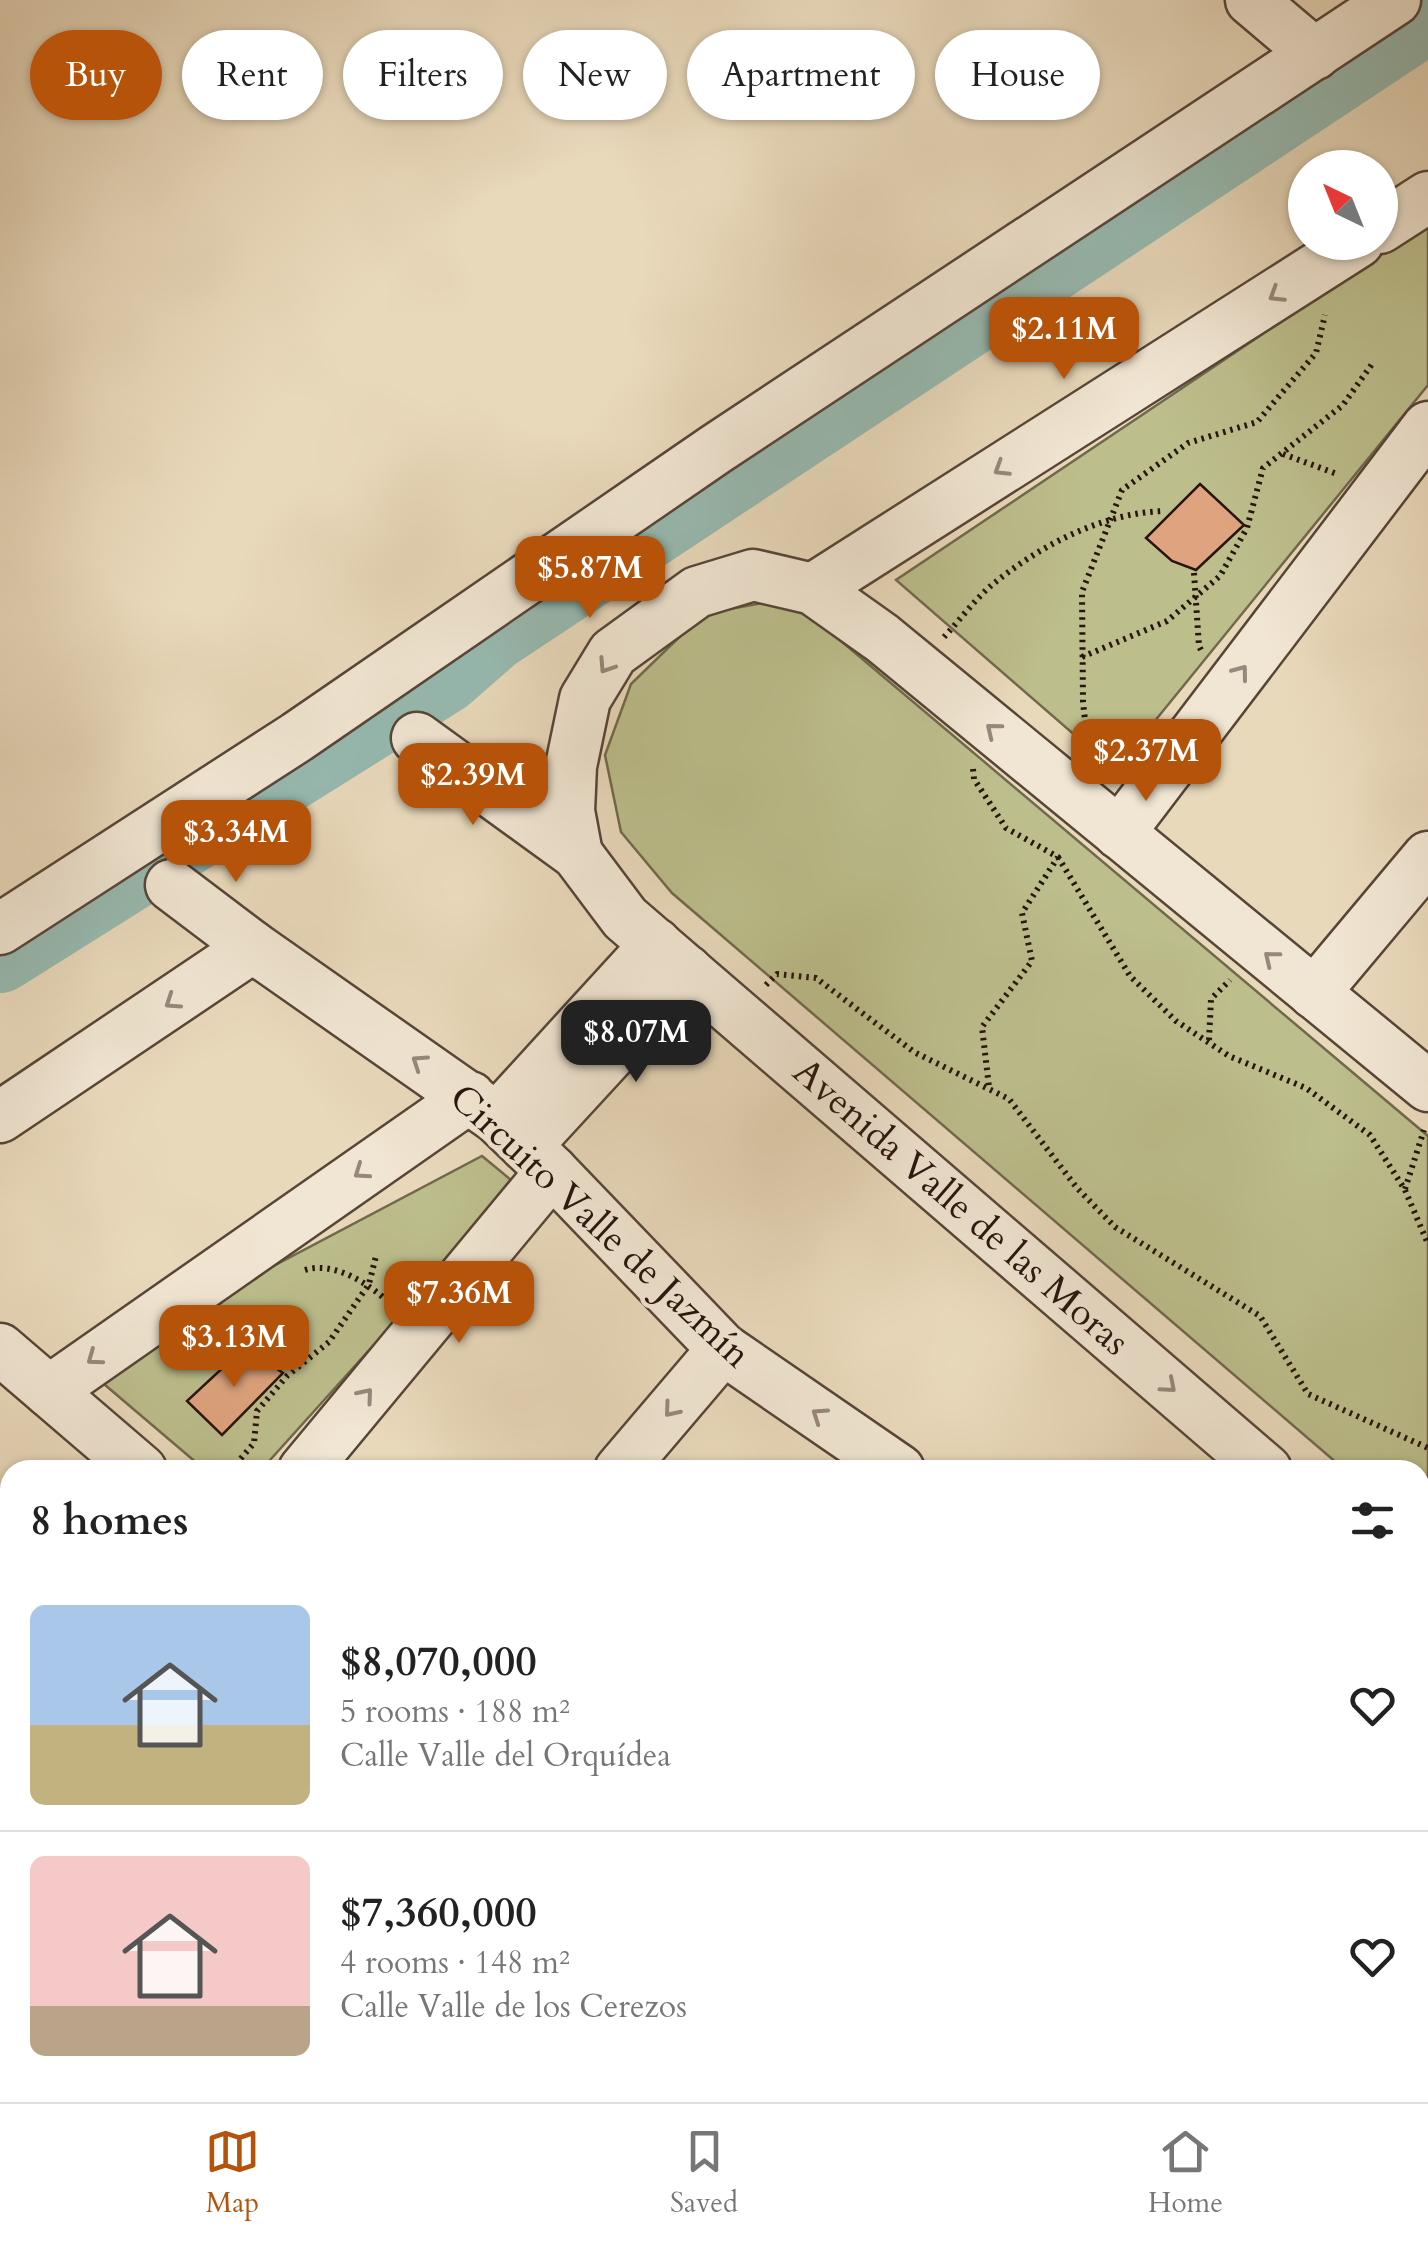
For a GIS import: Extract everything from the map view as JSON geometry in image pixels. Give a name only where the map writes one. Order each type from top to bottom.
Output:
[{"type":"street","points":[[1251,0],[1315,54]]},
{"type":"street","points":[[0,929],[297,737],[716,448],[1395,0]]},
{"type":"street","points":[[1398,216],[1428,197]]},
{"type":"street","points":[[1331,260],[812,588],[916,667],[1428,1086]]},
{"type":"street","points":[[1107,823],[1226,691],[1428,427]]},
{"type":"street","name":"Avenida Valle de las Moras","points":[[577,854],[569,812],[571,766],[585,699],[612,653],[697,592],[753,575],[812,588]]},
{"type":"street","name":"Avenida Valle de las Moras","points":[[417,738],[577,854],[625,918],[1254,1460]]},
{"type":"street","points":[[1314,992],[1428,857]]},
{"type":"street","name":"Circuito Valle de Jazmín","points":[[171,886],[511,1133],[722,1349],[884,1460]]},
{"type":"street","points":[[0,1117],[253,948]]},
{"type":"street","points":[[312,1460],[420,1330],[511,1133],[672,958]]},
{"type":"street","points":[[49,1391],[124,1336],[511,1133]]},
{"type":"street","points":[[0,1349],[128,1460]]},
{"type":"street","points":[[628,1460],[722,1349]]},
{"type":"path","points":[[1107,823],[1082,702],[1082,592],[1122,490],[1188,443],[1256,422],[1316,353],[1338,260]]},
{"type":"path","points":[[1082,657],[1167,621],[1220,576],[1247,528],[1263,468],[1344,405],[1372,364]]},
{"type":"path","points":[[1282,454],[1345,478]]},
{"type":"path","points":[[916,667],[991,585],[1056,541],[1129,512],[1164,511]]},
{"type":"path","points":[[1194,574],[1199,646],[1226,691]]},
{"type":"path","points":[[970,711],[974,779],[1006,828],[1058,857],[1130,976],[1176,1021],[1229,1056],[1306,1088],[1370,1135],[1405,1190],[1428,1244]]},
{"type":"path","points":[[989,1088],[982,1027],[1032,961],[1022,913],[1058,857]]},
{"type":"path","points":[[1208,1042],[1211,1000],[1263,951]]},
{"type":"path","points":[[737,1014],[777,974],[816,978],[914,1052],[1010,1099],[1077,1188],[1115,1227],[1260,1316],[1308,1394],[1428,1448]]},
{"type":"path","points":[[1405,1190],[1422,1130],[1428,1125]]},
{"type":"path","points":[[240,1460],[254,1443],[256,1411],[287,1376],[329,1342],[370,1284],[376,1256]]},
{"type":"path","points":[[300,1272],[318,1266],[370,1284],[420,1330]]},
{"type":"path","points":[[124,1336],[151,1362],[192,1364],[217,1342],[238,1308]]},
{"type":"green space","points":[[1428,223],[1428,385],[1115,770],[896,580],[1373,260],[1398,260],[1398,243]]},
{"type":"green space","points":[[790,598],[1428,1136],[1428,1460],[1333,1460],[672,893],[621,832],[605,755],[631,684],[703,614]]},
{"type":"green space","points":[[482,1156],[511,1180],[426,1287],[270,1460],[193,1460],[91,1373],[154,1329]]},
{"type":"building","points":[[1200,484],[1244,525],[1196,570],[1172,561],[1146,538]]},
{"type":"building","points":[[245,1347],[283,1373],[222,1435],[187,1401]]},
{"type":"waterway","points":[[0,957],[446,677],[494,635],[1428,17]]}]
